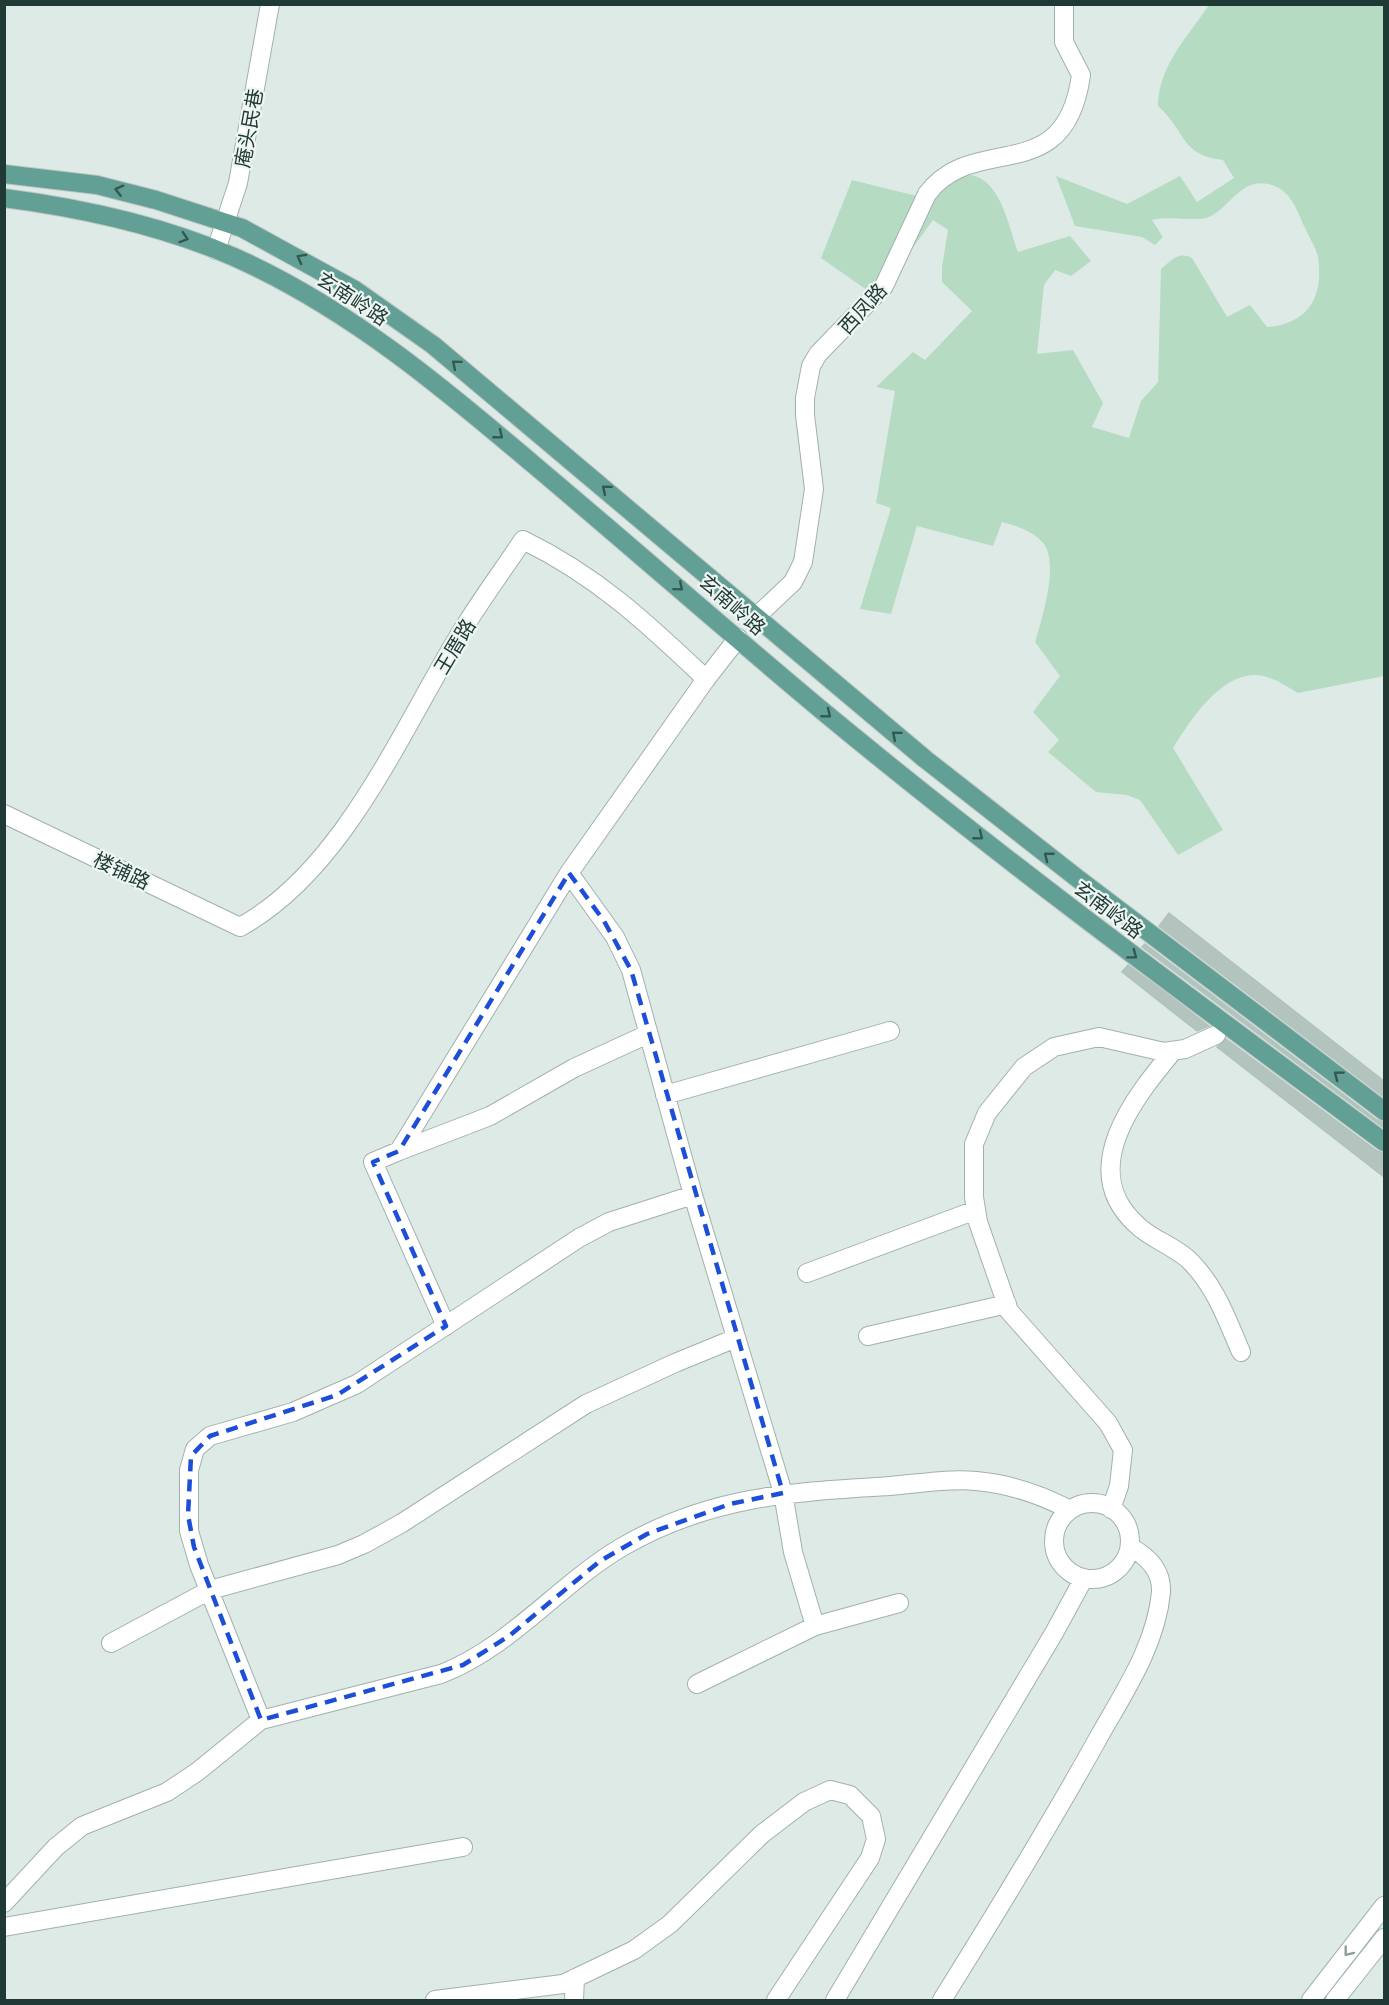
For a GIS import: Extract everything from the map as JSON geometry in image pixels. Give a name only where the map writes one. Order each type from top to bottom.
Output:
[{"type":"main road","name":"玄南岭路","points":[[4,174],[97,185],[242,228],[293,254],[387,311],[433,345],[974,798],[1384,1110]]},
{"type":"main road","name":"玄南岭路","points":[[4,198],[93,214],[176,236],[216,250],[291,285],[370,335],[501,436],[822,711],[1059,900],[1384,1142]]},
{"type":"street","name":"庵头民巷","points":[[216,250],[238,183],[270,4]]},
{"type":"street","name":"西凤路","points":[[757,616],[793,582],[803,562],[814,489],[805,398],[814,360],[884,286],[927,194],[937,181],[956,170],[1043,145],[1062,130],[1071,112],[1081,75],[1064,42],[1064,4]]},
{"type":"street","name":"王厝路","points":[[240,927],[285,896],[347,824],[404,733],[458,638],[523,540],[567,562],[612,593],[706,679]]},
{"type":"street","points":[[399,1151],[569,873],[706,679],[738,638]]},
{"type":"street","name":"楼铺路","points":[[4,814],[240,927]]},
{"type":"street","points":[[569,873],[624,954],[693,1195],[783,1493],[793,1552],[815,1626]]},
{"type":"street","points":[[665,1095],[890,1031]]},
{"type":"street","points":[[447,1326],[373,1162],[490,1116],[574,1068],[648,1034]]},
{"type":"street","points":[[1111,1509],[1119,1486],[1124,1450],[1108,1423],[1009,1311],[976,1210],[974,1144],[987,1113],[1024,1067],[1054,1047],[1099,1037],[1164,1052],[1185,1049],[1216,1035]]},
{"type":"street","points":[[1173,1051],[1138,1093],[1115,1136],[1110,1169],[1118,1206],[1138,1227],[1189,1259],[1206,1279],[1218,1298],[1241,1352]]},
{"type":"street","points":[[261,1720],[194,1547],[188,1515],[189,1470],[191,1456],[201,1441],[219,1433],[293,1412],[337,1395],[398,1360],[592,1231],[628,1216],[693,1195]]},
{"type":"street","points":[[807,1273],[976,1210]]},
{"type":"street","points":[[868,1336],[1007,1304]]},
{"type":"street","points":[[111,1643],[210,1590],[338,1555],[364,1544],[402,1523],[586,1404],[736,1338]]},
{"type":"street","points":[[4,1903],[56,1847],[81,1826],[167,1792],[197,1772],[261,1720],[441,1674],[463,1665],[509,1636],[600,1561],[646,1534],[730,1504],[783,1493],[975,1481],[1043,1495],[1070,1510]]},
{"type":"street","points":[[1088,1503],[1118,1513],[1128,1527],[1130,1546],[1119,1568],[1107,1576],[1090,1580],[1072,1574],[1059,1563],[1054,1549],[1054,1531],[1062,1517],[1070,1510],[1088,1503]]},
{"type":"street","points":[[942,2001],[1045,1835],[1146,1652],[1161,1593],[1160,1578],[1152,1563],[1130,1546]]},
{"type":"street","points":[[835,2001],[1048,1643],[1084,1578]]},
{"type":"street","points":[[697,1684],[815,1626],[899,1603]]},
{"type":"street","points":[[435,2001],[563,1983],[634,1950],[670,1924],[762,1834],[804,1802],[830,1790],[850,1795],[872,1816],[876,1839],[870,1858],[776,2001]]},
{"type":"street","points":[[4,1927],[463,1847]]},
{"type":"street","points":[[1311,2001],[1384,1906]]},
{"type":"street","points":[[1335,2001],[1384,1938]]},
{"type":"street","points":[[574,2001],[575,1978]]},
{"type":"highlighted area","points":[[569,873],[604,921],[631,970],[783,1493],[730,1504],[647,1534],[600,1561],[509,1636],[463,1665],[261,1720],[194,1547],[188,1515],[191,1456],[210,1436],[337,1395],[446,1326],[373,1162],[399,1151]]},
{"type":"green space","points":[[1209,5],[1384,5],[1384,676],[1298,693],[1272,679],[1255,675],[1242,677],[1218,691],[1197,713],[1173,748],[1223,830],[1178,855],[1140,800],[1127,795],[1096,792],[1048,752],[1059,740],[1033,712],[1060,676],[1035,642],[1048,592],[1050,565],[1044,544],[1030,532],[1002,522],[993,546],[917,526],[891,614],[860,609],[891,508],[876,503],[895,391],[876,387],[913,352],[925,360],[972,311],[942,282],[948,230],[933,220],[877,297],[821,258],[852,180],[925,198],[956,178],[966,175],[978,177],[987,183],[1001,204],[1018,252],[1070,236],[1091,261],[1071,276],[1055,270],[1044,285],[1037,354],[1073,350],[1103,403],[1092,427],[1129,438],[1141,401],[1158,382],[1161,269],[1169,262],[1183,255],[1192,258],[1227,317],[1250,305],[1267,327],[1281,325],[1303,314],[1315,296],[1318,284],[1318,257],[1296,207],[1282,190],[1268,184],[1251,185],[1237,194],[1218,212],[1206,218],[1152,220],[1163,237],[1155,245],[1142,237],[1075,226],[1056,176],[1127,204],[1180,176],[1197,202],[1234,178],[1223,160],[1209,157],[1191,148],[1158,106],[1159,92],[1169,65]]},
{"type":"building","points":[[1169,913],[1384,1081],[1384,1097],[1159,926]]},
{"type":"building","points":[[1145,944],[1377,1120],[1384,1122],[1384,1128],[1142,947]]},
{"type":"building","points":[[1128,965],[1209,1026],[1197,1031],[1122,972]]},
{"type":"building","points":[[1226,1039],[1377,1151],[1384,1153],[1384,1177],[1217,1047]]}]
